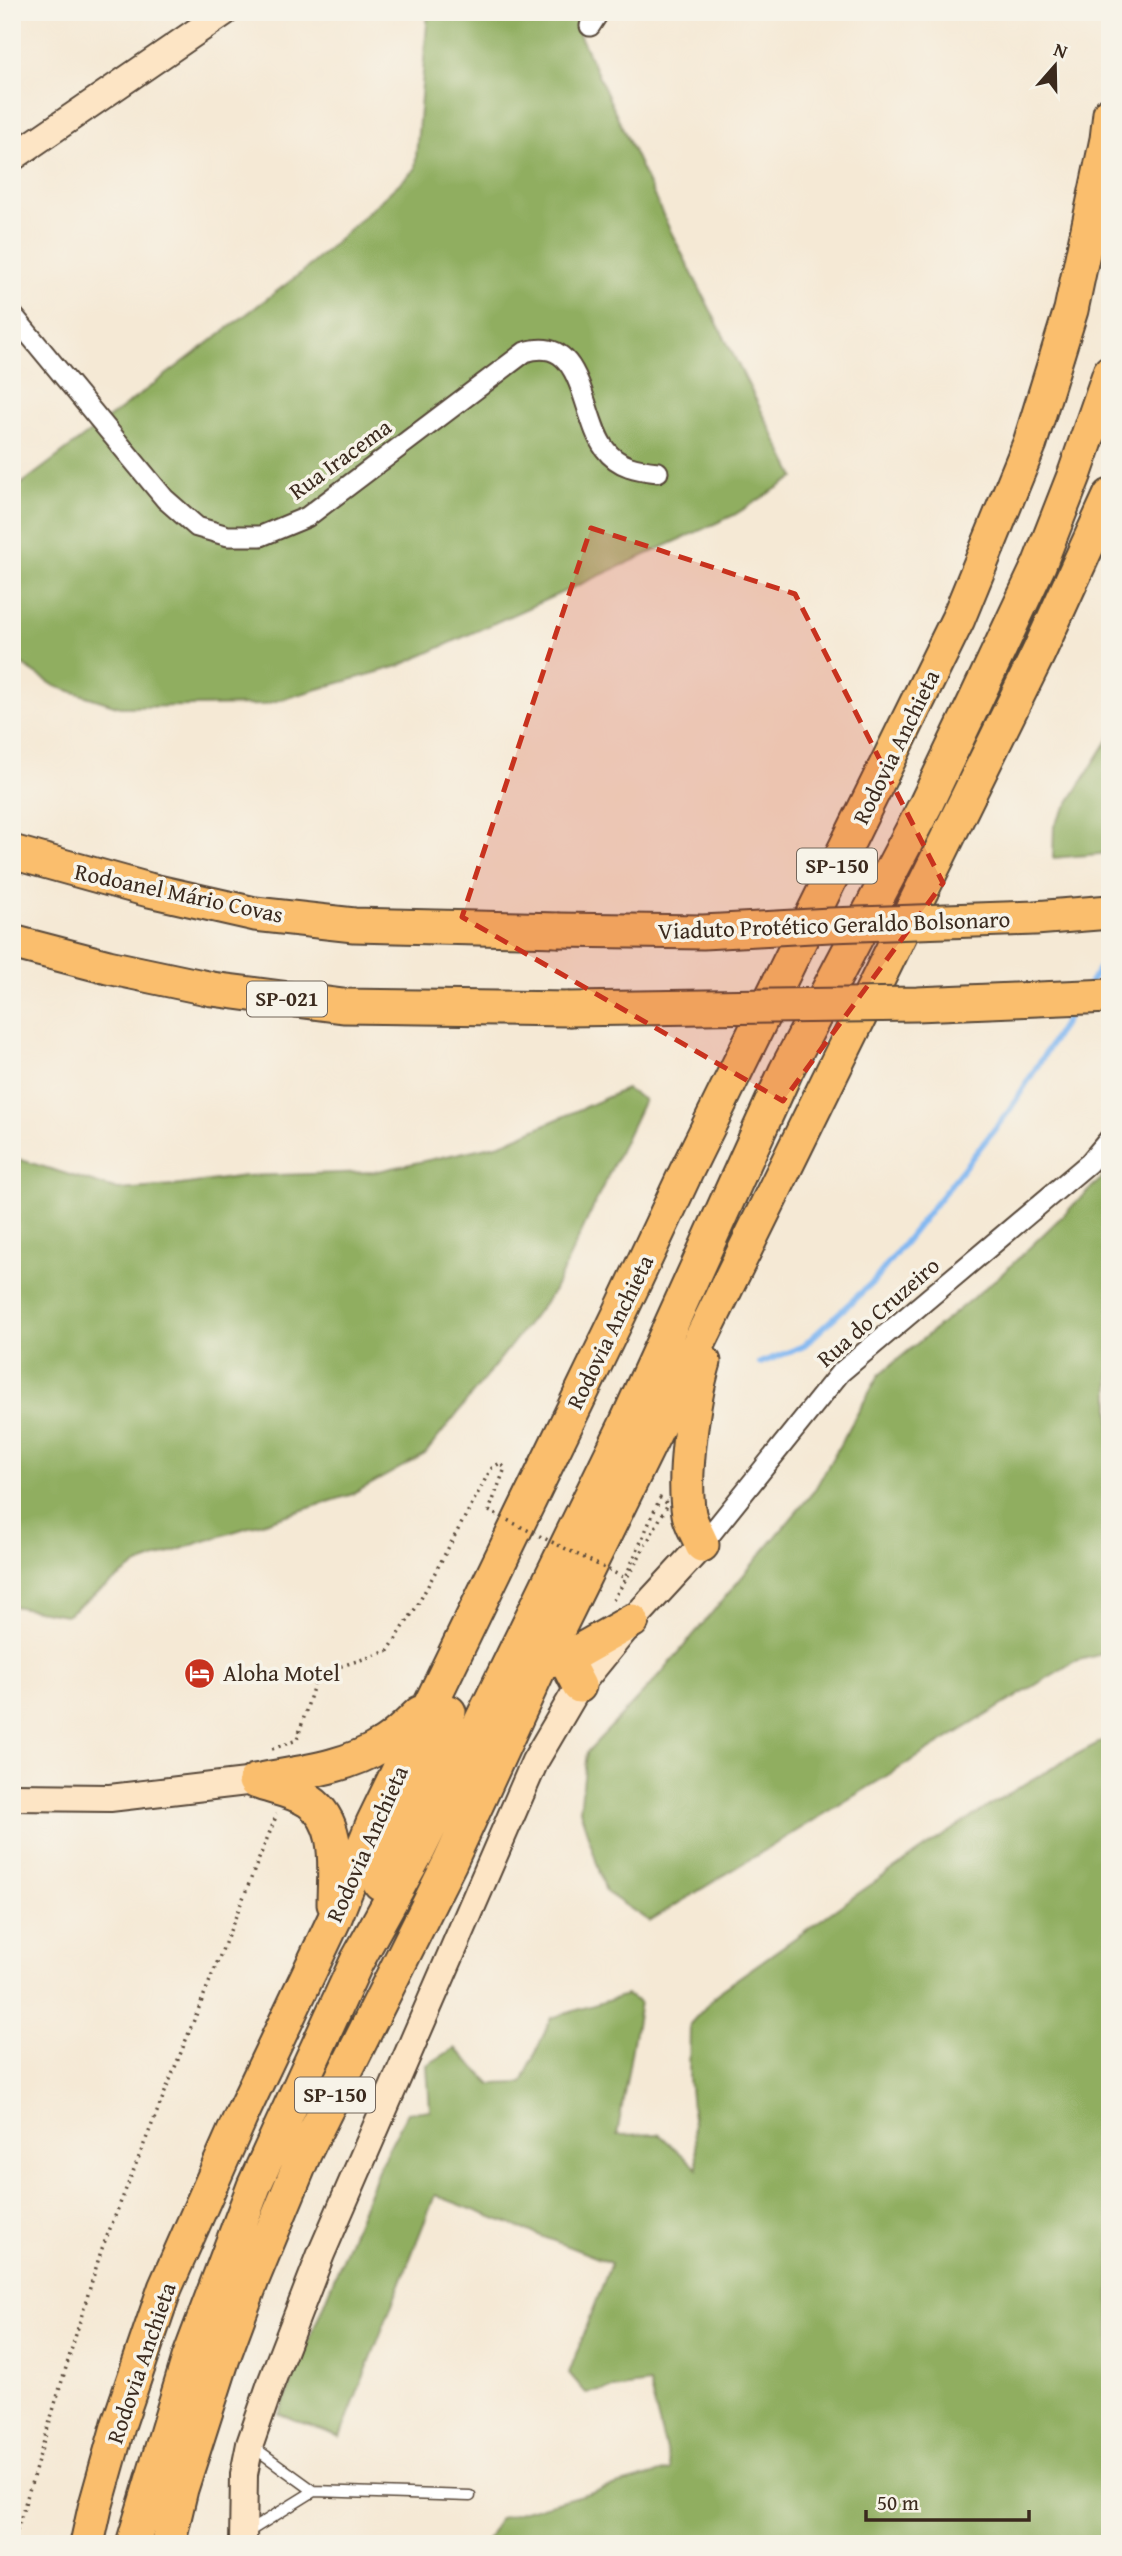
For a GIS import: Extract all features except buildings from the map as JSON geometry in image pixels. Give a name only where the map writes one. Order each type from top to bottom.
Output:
[{"type":"highway","name":"Rodovia Anchieta","points":[[87,2544],[119,2423],[164,2288],[334,1920],[373,1823],[620,1315],[686,1171],[958,619],[1030,443],[1071,310],[1107,139],[1110,113]]},
{"type":"highway","name":"Rodovia Anchieta","points":[[133,2544],[150,2480],[189,2358],[254,2186],[357,1961],[419,1849],[625,1426],[786,1072],[926,804],[971,709],[1038,565],[1075,472],[1110,372]]},
{"type":"highway","name":"SP-150","points":[[168,2544],[181,2489],[223,2358],[252,2280],[306,2152],[444,1874],[562,1669],[726,1290],[1038,654],[1110,496]]},
{"type":"highway","name":"Rodoanel Mário Covas","points":[[12,852],[149,890],[255,914],[354,925],[558,930]]},
{"type":"highway","name":"Viaduto Protético Geraldo Bolsonaro","points":[[558,930],[703,932],[1035,918],[1110,912]]},
{"type":"highway","name":"SP-021","points":[[12,942],[108,967],[212,989],[343,1006],[568,1009],[917,1004],[1110,996]]},
{"type":"highway","points":[[702,1545],[690,1515],[688,1466],[703,1368],[726,1290]]},
{"type":"highway","points":[[357,1961],[367,1914],[465,1671],[482,1614],[485,1589]]},
{"type":"highway","points":[[562,1669],[621,1613]]},
{"type":"highway","points":[[255,1781],[337,1764],[364,1755],[404,1728],[434,1698]]},
{"type":"highway","points":[[255,1781],[310,1802],[326,1820],[333,1836],[334,1920]]},
{"type":"street","points":[[12,158],[195,23],[225,12]]},
{"type":"street","name":"Rua Iracema","points":[[12,314],[166,499],[197,527],[229,536],[261,536],[307,517],[525,352],[540,348],[556,352],[569,363],[604,449],[620,463],[637,470],[658,472]]},
{"type":"street","name":"Rua do Cruzeiro","points":[[702,1545],[840,1373],[1089,1163],[1110,1138]]},
{"type":"street","points":[[621,1613],[702,1545]]},
{"type":"street","points":[[243,2539],[244,2474],[250,2444],[321,2254],[535,1761],[562,1669]]},
{"type":"street","points":[[12,1797],[110,1798],[255,1781]]},
{"type":"lane","points":[[250,2444],[314,2491],[470,2496]]},
{"type":"lane","points":[[243,2539],[314,2491]]},
{"type":"path","points":[[13,2544],[101,2251],[277,1814],[276,1798],[255,1781],[250,1757],[297,1740],[316,1678],[326,1671],[388,1651],[417,1606],[487,1476],[492,1468],[500,1463],[505,1468],[489,1511],[625,1578],[660,1498],[664,1499],[668,1504],[634,1566],[621,1613]]},
{"type":"path","points":[[612,1573],[615,1560]]},
{"type":"highlighted area","points":[[591,528],[795,594],[943,883],[783,1101],[462,917]]},
{"type":"green space","points":[[428,12],[585,12],[579,34],[669,228],[795,477],[734,515],[399,666],[262,705],[120,707],[55,686],[12,658],[12,491],[305,270],[415,169]]},
{"type":"green space","points":[[1110,737],[1110,853],[1053,858],[1054,826]]},
{"type":"green space","points":[[626,1089],[644,1100],[553,1292],[425,1454],[353,1494],[135,1566],[66,1615],[12,1606],[12,1157],[118,1190],[174,1186],[244,1176],[374,1172],[501,1144]]},
{"type":"green space","points":[[1110,1170],[1110,1652],[1075,1661],[649,1921],[606,1892],[580,1810],[587,1752],[659,1676],[814,1491],[879,1375],[1003,1273]]},
{"type":"green space","points":[[1110,1737],[1110,2544],[485,2544],[499,2518],[671,2470],[649,2384],[586,2393],[569,2373],[611,2263],[435,2195],[340,2437],[279,2414],[381,2163],[407,2113],[430,2110],[427,2065],[455,2048],[491,2084],[522,2083],[551,2018],[626,1995],[640,2002],[617,2135],[659,2134],[698,2169],[689,2078],[690,2024],[721,1990],[960,1825],[1059,1764]]},
{"type":"waterway","points":[[1088,986],[1110,952]]},
{"type":"waterway","points":[[760,1363],[802,1347],[874,1281],[1009,1111],[1073,1009]]},
{"type":"place","name":"Aloha Motel","points":[[200,1673]]}]
